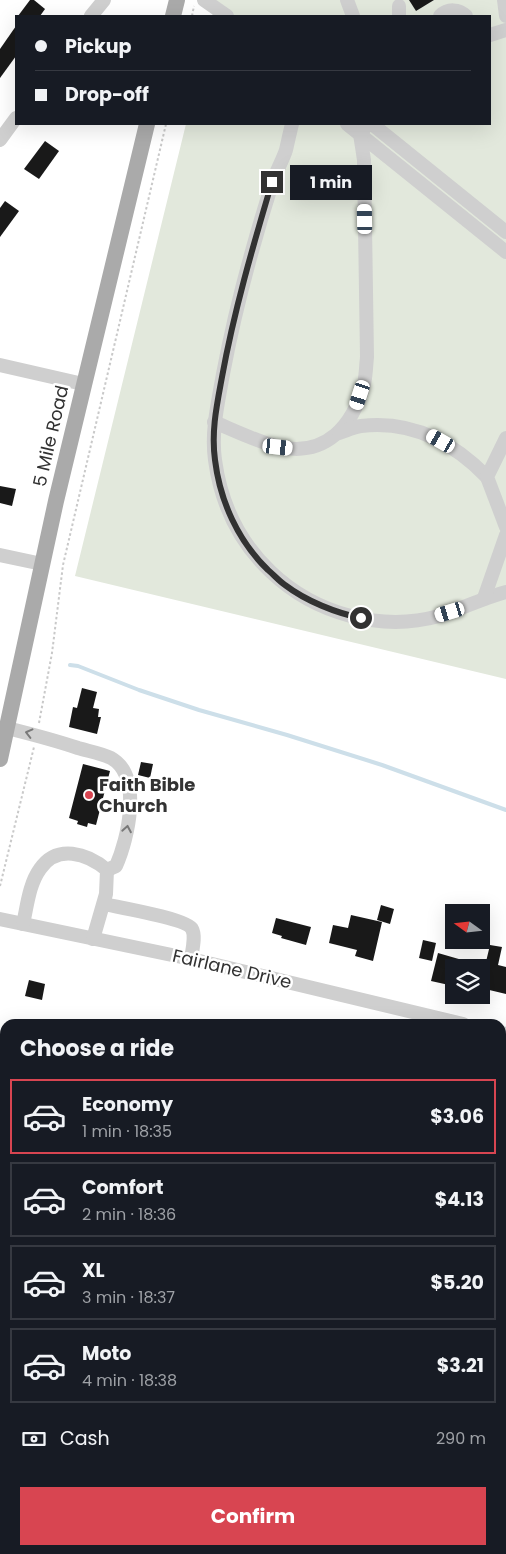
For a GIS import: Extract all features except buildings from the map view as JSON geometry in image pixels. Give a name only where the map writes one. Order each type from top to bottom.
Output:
[{"type":"main road","points":[[173,15],[177,0]]},
{"type":"main road","name":"5 Mile Road","points":[[0,756],[83,384],[147,125]]},
{"type":"street","points":[[92,15],[104,0]]},
{"type":"street","points":[[204,0],[226,15]]},
{"type":"street","points":[[504,0],[506,16]]},
{"type":"street","points":[[441,15],[450,10],[458,10],[465,15]]},
{"type":"street","points":[[491,35],[506,30]]},
{"type":"street","points":[[0,140],[15,119]]},
{"type":"street","points":[[292,125],[286,151],[272,182],[248,262],[228,347],[214,422],[215,460],[224,504],[240,534],[257,559],[285,586],[316,603],[344,615],[378,621],[413,622],[462,608],[484,598],[506,592]]},
{"type":"street","points":[[354,125],[367,127],[421,164],[506,232]]},
{"type":"street","points":[[339,433],[356,407],[364,383],[367,357],[364,160],[367,127]]},
{"type":"street","points":[[367,127],[412,176],[506,252]]},
{"type":"street","points":[[412,176],[421,164]]},
{"type":"street","points":[[464,219],[474,206]]},
{"type":"street","points":[[0,365],[83,384]]},
{"type":"street","points":[[214,422],[278,447],[301,449],[322,444],[339,433],[359,426],[408,429],[431,435],[473,462],[487,477],[506,528]]},
{"type":"street","points":[[487,477],[506,438]]},
{"type":"street","points":[[484,598],[506,535]]},
{"type":"street","points":[[0,555],[42,564]]},
{"type":"street","points":[[7,728],[37,735],[111,759],[120,766],[130,789],[130,809],[127,832],[116,866],[107,870]]},
{"type":"street","points":[[23,924],[28,900],[40,869],[54,855],[65,852],[76,854],[97,861],[107,870],[104,904],[93,939]]},
{"type":"street","points":[[104,904],[171,919],[189,925],[193,929],[194,936],[190,959]]},
{"type":"street","name":"Fairlane Drive","points":[[0,919],[190,959],[442,1019]]},
{"type":"path","points":[[0,886],[37,735],[52,653],[63,565],[166,125]]},
{"type":"shaded area","points":[[216,0],[506,0],[506,679],[75,576],[186,125],[491,125],[491,15],[212,15]]},
{"type":"waterway","points":[[70,665],[78,666],[139,690],[199,710],[382,765],[506,810]]},
{"type":"place","name":"Faith Bible Church","points":[[89,795]]},
{"type":"route","points":[[272,182],[248,262],[228,347],[214,422],[215,460],[224,504],[240,534],[257,559],[285,586],[316,603],[344,615],[361,618]]}]
